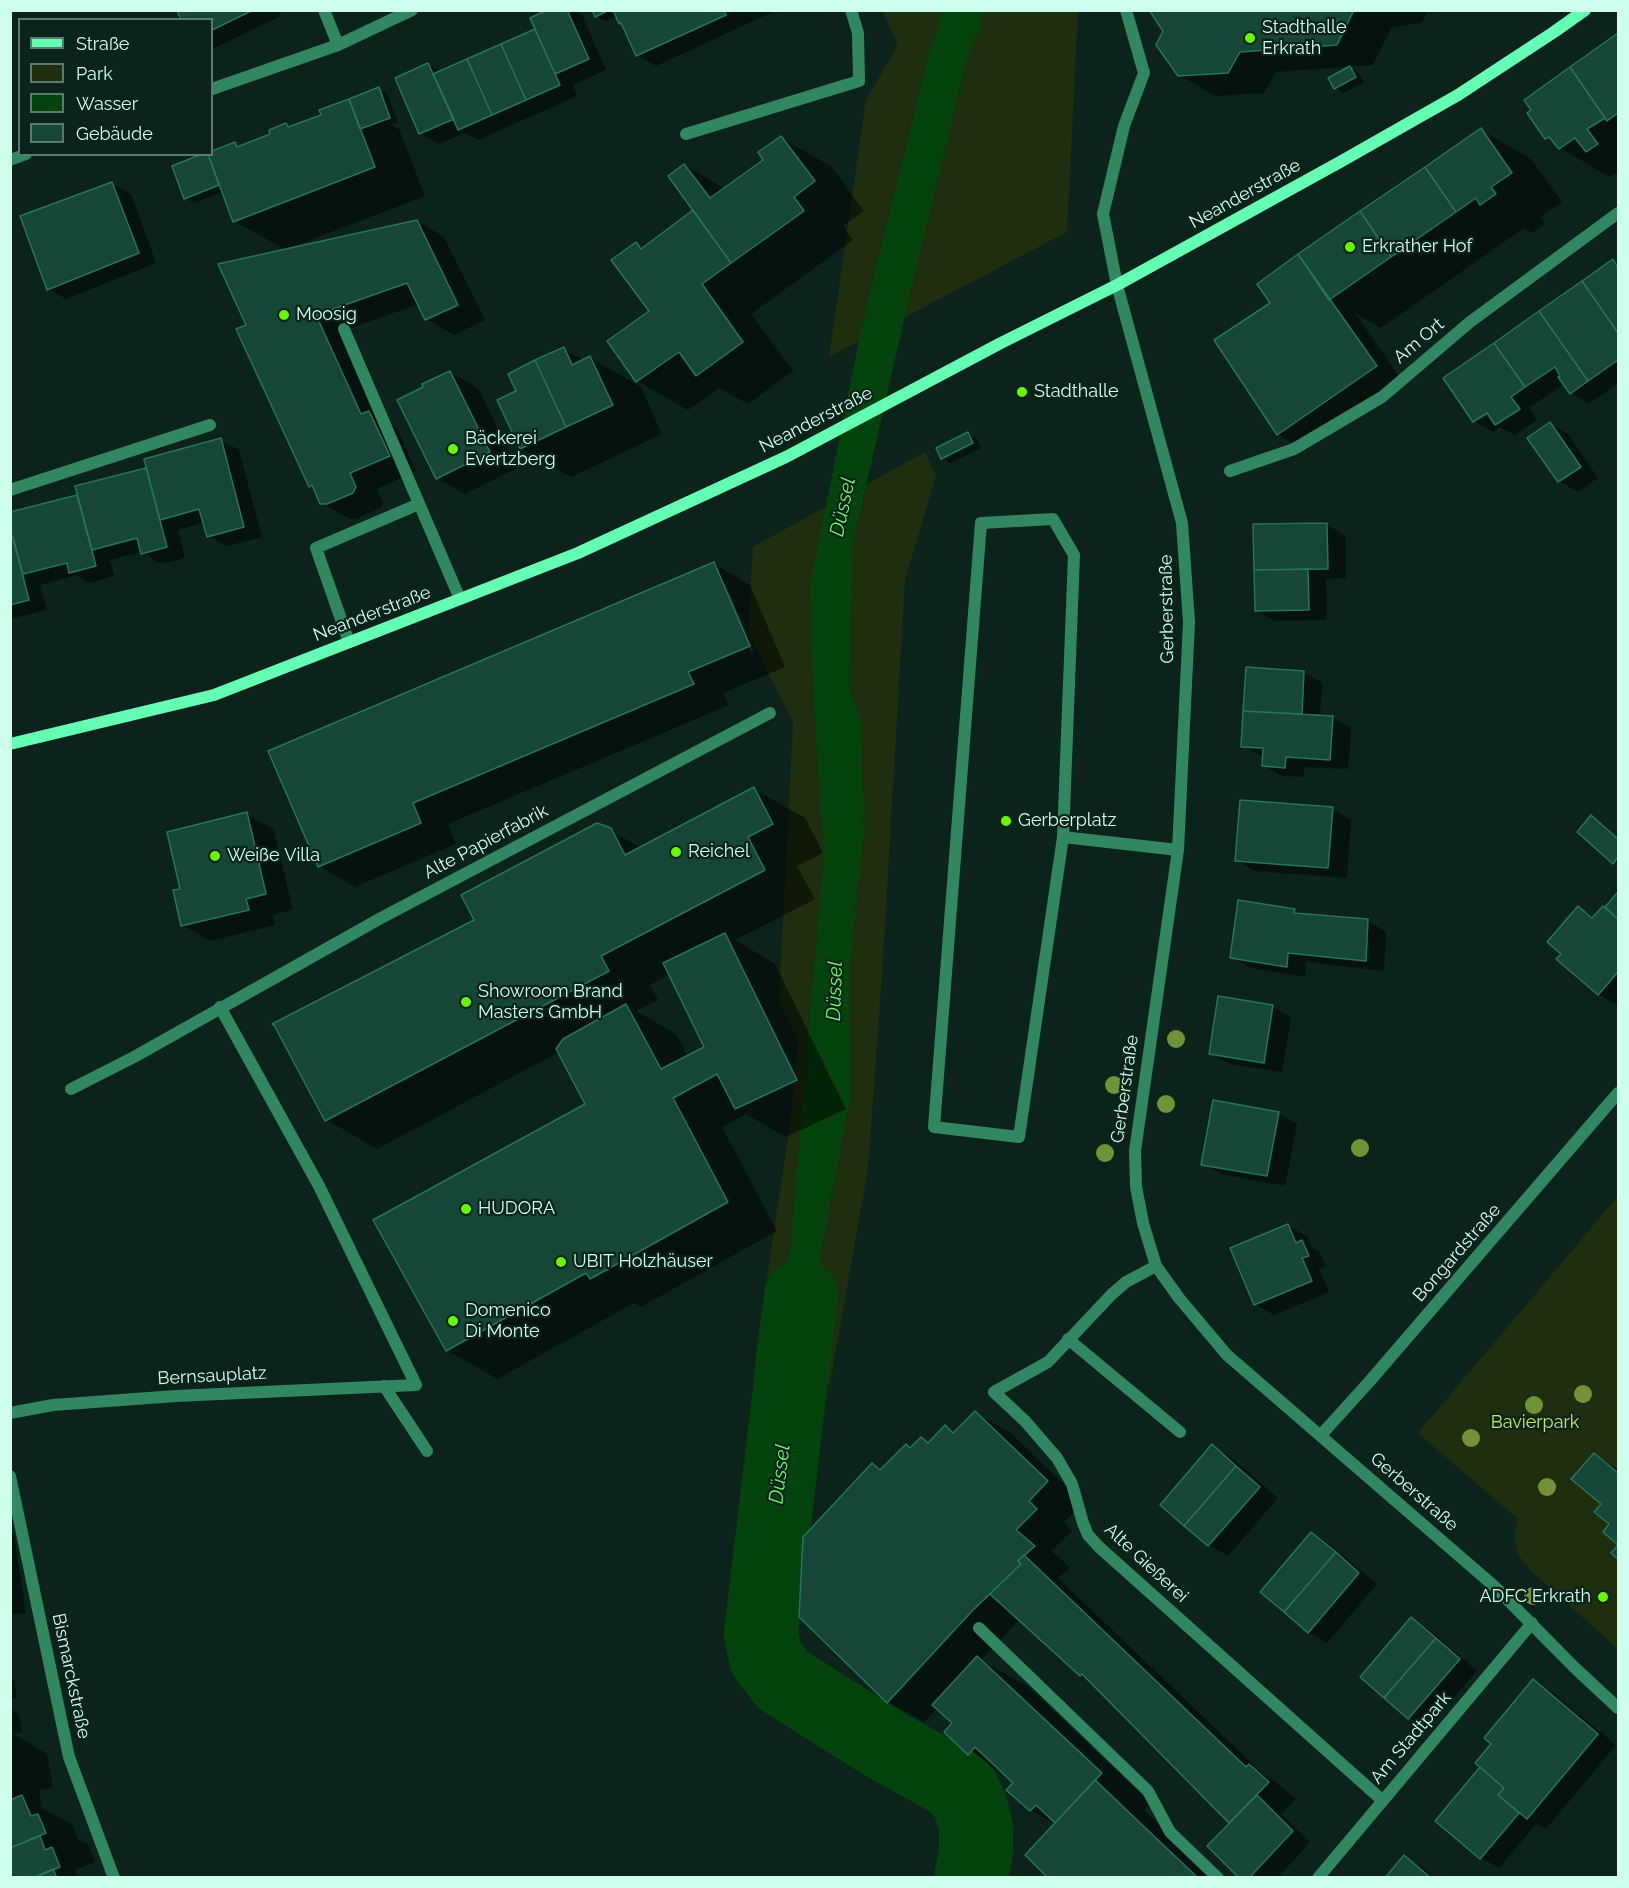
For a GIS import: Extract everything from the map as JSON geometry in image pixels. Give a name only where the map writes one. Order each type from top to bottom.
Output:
[{"type":"main road","name":"Neanderstraße","points":[[10,744],[213,695],[578,553],[786,457],[945,372],[1117,285],[1458,95],[1585,10]]},
{"type":"street","points":[[324,10],[338,45]]},
{"type":"street","points":[[213,89],[338,45],[412,10]]},
{"type":"street","points":[[686,134],[859,81],[858,33],[851,10]]},
{"type":"street","name":"Gerberstraße","points":[[1126,10],[1144,73],[1124,126],[1103,214],[1117,285],[1182,523],[1189,622],[1178,850],[1135,1151],[1136,1187],[1143,1223],[1156,1266],[1179,1298],[1227,1355],[1494,1586],[1574,1667],[1618,1707]]},
{"type":"street","name":"Am Ort","points":[[1230,471],[1294,449],[1382,397],[1470,322],[1618,213]]},
{"type":"street","points":[[344,329],[460,599]]},
{"type":"street","points":[[10,490],[210,425]]},
{"type":"street","points":[[349,642],[316,548],[419,504]]},
{"type":"street","points":[[1053,519],[1074,555],[1063,837],[1019,1137],[934,1127],[981,523],[1053,519]]},
{"type":"street","name":"Alte Papierfabrik","points":[[70,1089],[134,1057],[381,918],[770,713]]},
{"type":"street","points":[[1063,837],[1178,850]]},
{"type":"street","name":"Bernsauplatz","points":[[10,1413],[53,1405],[230,1392],[416,1385],[319,1186],[220,1007]]},
{"type":"street","name":"Bongardstraße","points":[[1321,1435],[1618,1093]]},
{"type":"street","name":"Alte Gießerei","points":[[1156,1266],[1126,1282],[1111,1295],[1048,1362],[994,1392],[1025,1421],[1057,1458],[1072,1484],[1088,1535],[1099,1547],[1382,1800]]},
{"type":"street","points":[[1068,1339],[1180,1432]]},
{"type":"street","points":[[384,1386],[427,1451]]},
{"type":"street","name":"Bismarckstraße","points":[[10,1476],[69,1756],[114,1878]]},
{"type":"street","name":"Am Stadtpark","points":[[1318,1878],[1532,1623]]},
{"type":"street","points":[[979,1628],[1148,1791],[1170,1832],[1218,1878]]},
{"type":"green space","points":[[882,11],[1078,11],[1067,232],[829,357],[866,100],[898,45]]},
{"type":"green space","points":[[925,452],[936,476],[905,580],[882,975],[868,1169],[830,1384],[754,1396],[756,1351],[789,1131],[798,1041],[779,1001],[793,722],[748,633],[753,547]]},
{"type":"green space","name":"Bavierpark","points":[[1618,1196],[1618,1649],[1532,1572],[1518,1555],[1514,1535],[1518,1519],[1418,1433]]},
{"type":"water","points":[[943,11],[985,11],[966,62],[852,547],[849,688],[861,721],[864,829],[850,964],[850,1098],[819,1263],[805,1396],[778,1396],[824,850],[815,731],[810,586],[861,330],[928,56]]},
{"type":"building","points":[[177,10],[253,10],[213,30],[213,18],[180,18]]},
{"type":"building","points":[[547,10],[567,10],[589,59],[555,74],[530,18]]},
{"type":"building","points":[[592,10],[609,10],[595,17]]},
{"type":"building","points":[[613,10],[724,10],[726,15],[636,56]]},
{"type":"building","name":"Stadthalle Erkrath","points":[[1149,10],[1354,10],[1337,45],[1240,52],[1228,73],[1178,76],[1156,45],[1163,31]]},
{"type":"building","points":[[535,29],[560,85],[526,100],[501,44]]},
{"type":"building","points":[[1618,33],[1618,113],[1607,121],[1570,67]]},
{"type":"building","points":[[501,44],[526,100],[492,115],[467,59]]},
{"type":"building","points":[[467,59],[492,115],[458,130],[433,74]]},
{"type":"building","points":[[428,63],[454,119],[419,134],[395,78]]},
{"type":"building","points":[[1350,66],[1356,77],[1334,89],[1328,78]]},
{"type":"building","points":[[1570,67],[1605,118],[1587,129],[1598,144],[1586,152],[1575,138],[1559,149],[1549,137],[1545,139],[1527,113],[1531,110],[1524,100]]},
{"type":"building","points":[[379,87],[390,118],[360,129],[349,99]]},
{"type":"building","points":[[349,99],[375,167],[233,222],[209,156],[213,156],[213,151],[235,142],[237,147],[270,134],[269,130],[286,123],[288,127],[321,115],[319,110]]},
{"type":"building","points":[[1481,128],[1512,173],[1491,187],[1496,194],[1480,205],[1476,198],[1456,212],[1425,167]]},
{"type":"building","points":[[781,136],[815,181],[794,197],[804,211],[731,263],[668,176],[684,164],[710,198],[763,160],[758,152]]},
{"type":"building","points":[[197,156],[209,156],[219,185],[184,199],[172,166]]},
{"type":"building","points":[[1425,167],[1456,212],[1391,257],[1360,211]]},
{"type":"building","points":[[112,182],[139,253],[47,290],[20,216]]},
{"type":"building","points":[[693,210],[731,263],[702,284],[743,342],[696,376],[679,352],[636,382],[607,341],[649,311],[611,260],[636,242],[641,249]]},
{"type":"building","points":[[1360,211],[1391,257],[1329,300],[1298,254]]},
{"type":"building","points":[[417,220],[458,305],[425,320],[407,283],[316,315],[361,414],[369,411],[390,456],[350,473],[356,487],[353,493],[327,504],[320,504],[312,485],[309,487],[236,329],[246,325],[218,264]]},
{"type":"building","points":[[1298,254],[1377,366],[1277,435],[1214,340],[1270,303],[1257,284]]},
{"type":"building","points":[[1613,259],[1618,268],[1618,333],[1582,281]]},
{"type":"building","points":[[1582,281],[1618,333],[1618,360],[1588,381],[1539,311]]},
{"type":"building","points":[[1539,311],[1588,381],[1570,394],[1558,377],[1560,376],[1555,367],[1525,387],[1494,343]]},
{"type":"building","points":[[1494,343],[1525,387],[1511,397],[1520,409],[1495,425],[1487,413],[1473,422],[1443,378]]},
{"type":"building","points":[[564,347],[572,365],[590,356],[613,405],[566,427],[535,360]]},
{"type":"building","points":[[535,360],[566,427],[520,449],[497,400],[516,391],[508,374]]},
{"type":"building","points":[[450,371],[490,452],[436,479],[397,400],[423,387],[422,384]]},
{"type":"building","points":[[1550,422],[1581,467],[1558,482],[1527,438]]},
{"type":"building","points":[[968,432],[973,443],[941,459],[936,448]]},
{"type":"building","points":[[221,438],[244,527],[207,537],[199,509],[160,520],[144,459]]},
{"type":"building","points":[[146,468],[167,547],[141,554],[137,538],[92,550],[75,486]]},
{"type":"building","points":[[77,495],[96,566],[69,573],[67,563],[23,574],[10,529],[10,512]]},
{"type":"building","points":[[1327,523],[1328,569],[1254,570],[1253,524]]},
{"type":"building","points":[[10,537],[13,537],[29,600],[10,605]]},
{"type":"building","points":[[714,562],[750,646],[688,672],[694,684],[413,803],[421,823],[318,867],[268,751]]},
{"type":"building","points":[[1308,569],[1309,610],[1255,611],[1254,570]]},
{"type":"building","points":[[1246,667],[1304,671],[1302,714],[1243,711]]},
{"type":"building","points":[[1243,711],[1333,716],[1330,760],[1286,757],[1285,768],[1262,766],[1263,748],[1241,747]]},
{"type":"building","points":[[754,787],[773,824],[748,837],[765,870],[601,956],[609,971],[325,1121],[272,1024],[474,920],[461,895],[597,823],[611,828],[625,855]]},
{"type":"building","points":[[1240,800],[1333,807],[1328,868],[1235,861]]},
{"type":"building","name":"Weiße Villa","points":[[247,812],[266,894],[246,899],[249,910],[181,926],[173,890],[180,889],[167,832]]},
{"type":"building","points":[[1591,815],[1618,839],[1618,857],[1613,864],[1577,832]]},
{"type":"building","points":[[1618,892],[1618,919],[1605,907]]},
{"type":"building","points":[[1238,900],[1295,909],[1294,913],[1368,919],[1366,961],[1288,953],[1287,967],[1230,958]]},
{"type":"building","points":[[1578,906],[1592,918],[1603,906],[1618,919],[1618,972],[1598,995],[1556,959],[1561,954],[1547,942]]},
{"type":"building","points":[[725,933],[797,1080],[735,1109],[717,1074],[673,1098],[728,1202],[590,1279],[586,1273],[446,1351],[373,1220],[585,1104],[556,1049],[563,1039],[626,1004],[661,1069],[704,1047],[663,963]]},
{"type":"building","points":[[1218,996],[1273,1005],[1264,1063],[1209,1054]]},
{"type":"building","points":[[1213,1100],[1279,1112],[1267,1176],[1201,1165]]},
{"type":"building","points":[[1288,1224],[1296,1243],[1302,1240],[1309,1256],[1302,1258],[1312,1281],[1254,1305],[1230,1248]]},
{"type":"building","points":[[975,1411],[1048,1481],[1029,1501],[1037,1509],[1016,1530],[1035,1546],[1018,1561],[1021,1564],[972,1611],[887,1703],[799,1617],[803,1537],[872,1463],[880,1470],[906,1444],[910,1448],[921,1437],[928,1443],[945,1425],[953,1433]]},
{"type":"building","points":[[1212,1444],[1236,1466],[1184,1526],[1160,1505]]},
{"type":"building","points":[[1594,1453],[1618,1473],[1618,1545],[1603,1532],[1609,1524],[1594,1512],[1601,1504],[1571,1479]]},
{"type":"building","points":[[1236,1466],[1260,1487],[1208,1546],[1184,1526]]},
{"type":"building","points":[[1311,1532],[1336,1552],[1284,1612],[1260,1592]]},
{"type":"building","points":[[1618,1545],[1618,1559],[1611,1553]]},
{"type":"building","points":[[1336,1552],[1359,1573],[1308,1633],[1284,1612]]},
{"type":"building","points":[[1024,1555],[1246,1767],[1249,1764],[1269,1782],[1229,1823],[1082,1674],[1080,1676],[990,1594],[1021,1564],[1018,1561]]},
{"type":"building","points":[[1411,1617],[1436,1638],[1384,1698],[1360,1677]]},
{"type":"building","points":[[1436,1638],[1460,1659],[1408,1719],[1384,1698]]},
{"type":"building","points":[[977,1656],[1102,1773],[1055,1823],[1036,1805],[1030,1811],[1006,1790],[1013,1783],[975,1747],[968,1755],[944,1732],[952,1723],[932,1705]]},
{"type":"building","points":[[1533,1679],[1598,1734],[1527,1819],[1498,1795],[1504,1788],[1475,1763],[1491,1744],[1484,1738]]},
{"type":"building","points":[[1480,1767],[1504,1788],[1498,1795],[1519,1813],[1480,1859],[1435,1821]]},
{"type":"building","points":[[1095,1780],[1198,1878],[1048,1878],[1025,1855]]},
{"type":"building","points":[[22,1795],[31,1816],[38,1814],[46,1833],[10,1848],[10,1800]]},
{"type":"building","points":[[1257,1795],[1293,1831],[1249,1878],[1239,1878],[1207,1846]]},
{"type":"building","points":[[40,1836],[45,1850],[52,1847],[60,1867],[33,1878],[10,1878],[10,1848]]},
{"type":"building","points":[[1404,1855],[1431,1878],[1385,1878]]},
{"type":"building","points":[[53,1869],[57,1878],[33,1878]]},
{"type":"waterway","name":"Düssel","points":[[801,1296],[761,1633],[766,1658],[783,1680],[884,1744],[949,1780],[963,1791],[971,1807],[976,1828],[976,1851],[971,1878]]},
{"type":"place","name":"Stadthalle Erkrath","points":[[1250,38]]},
{"type":"place","name":"Erkrather Hof","points":[[1350,247]]},
{"type":"place","name":"Moosig","points":[[284,315]]},
{"type":"place","name":"Stadthalle","points":[[1022,392]]},
{"type":"place","name":"Bäckerei Evertzberg","points":[[453,449]]},
{"type":"place","name":"Gerberplatz","points":[[1006,821]]},
{"type":"place","name":"Reichel","points":[[676,852]]},
{"type":"place","name":"Weiße Villa","points":[[215,856]]},
{"type":"place","name":"Showroom Brand Masters GmbH","points":[[466,1002]]},
{"type":"place","name":"HUDORA","points":[[466,1209]]},
{"type":"place","name":"UBIT Holzhäuser","points":[[561,1262]]},
{"type":"place","name":"Domenico Di Monte","points":[[453,1321]]},
{"type":"place","name":"ADFC Erkrath","points":[[1603,1597]]}]
